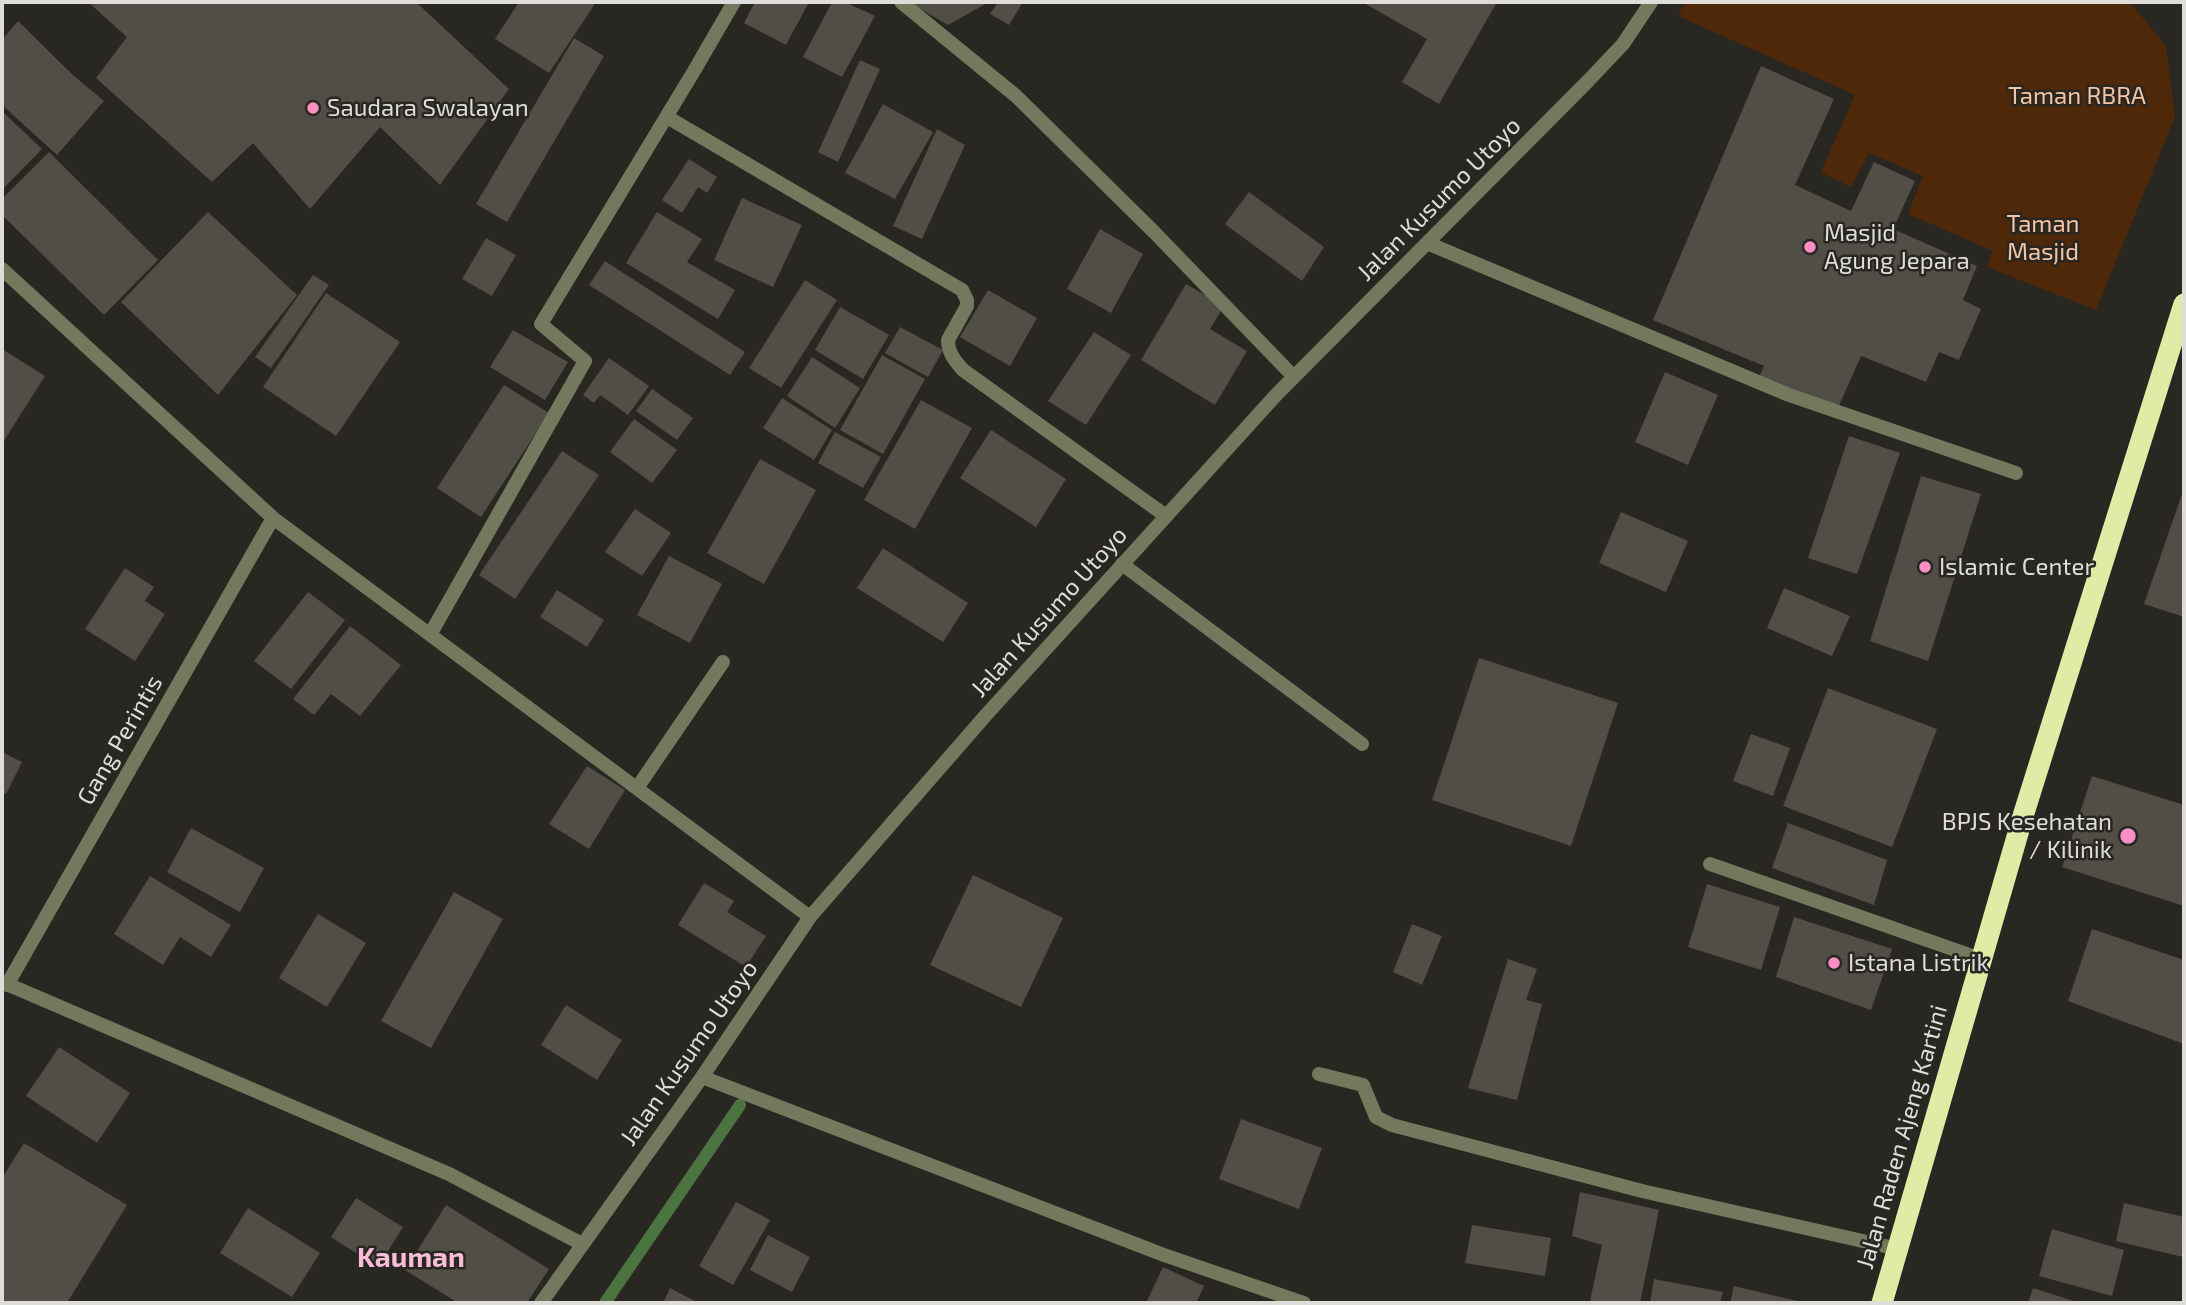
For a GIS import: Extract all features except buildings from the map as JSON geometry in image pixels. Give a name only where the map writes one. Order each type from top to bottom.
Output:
[{"type":"highway","name":"Jalan Raden Ajeng Kartini","points":[[1882,1303],[2027,803],[2184,304]]},
{"type":"street","points":[[431,634],[585,361],[541,324],[734,2]]},
{"type":"street","points":[[901,2],[1016,96],[1154,232],[1294,377]]},
{"type":"street","name":"Jalan Kusumo Utoyo","points":[[541,1303],[702,1077],[810,917],[986,715],[1166,516],[1294,377],[1588,82],[1623,44],[1651,2]]},
{"type":"street","points":[[667,117],[962,290],[967,306],[948,340],[953,360],[963,370],[1166,516]]},
{"type":"street","points":[[1427,243],[1789,395],[2016,473]]},
{"type":"street","points":[[2,270],[273,518],[810,917]]},
{"type":"street","name":"Gang Perintis","points":[[4,984],[273,518]]},
{"type":"street","points":[[1122,564],[1362,744]]},
{"type":"street","points":[[637,788],[723,662]]},
{"type":"street","points":[[1710,864],[1981,959]]},
{"type":"street","points":[[4,984],[449,1174],[582,1244]]},
{"type":"street","points":[[1319,1074],[1363,1085],[1376,1117],[1392,1125],[1642,1191],[1898,1249]]},
{"type":"street","points":[[702,1077],[1164,1255],[1304,1303]]},
{"type":"green space","name":"Taman RBRA","points":[[1685,2],[2130,2],[2166,46],[2175,117],[2096,310],[1987,267],[1993,251],[1908,214],[1923,176],[1869,153],[1851,187],[1821,172],[1855,95],[1678,16]]},
{"type":"waterway","points":[[605,1303],[740,1105]]},
{"type":"place","name":"Saudara Swalayan","points":[[313,108]]},
{"type":"place","name":"Masjid Agung Jepara","points":[[1810,247]]},
{"type":"place","name":"Islamic Center","points":[[1925,567]]},
{"type":"place","name":"BPJS Kesehatan / Kilinik","points":[[2128,836]]},
{"type":"place","name":"Istana Listrik","points":[[1834,963]]},
{"type":"district","name":"Kauman","points":[[411,1258]]},
{"type":"park label","name":"Taman Masjid","points":[[2043,238]]}]
